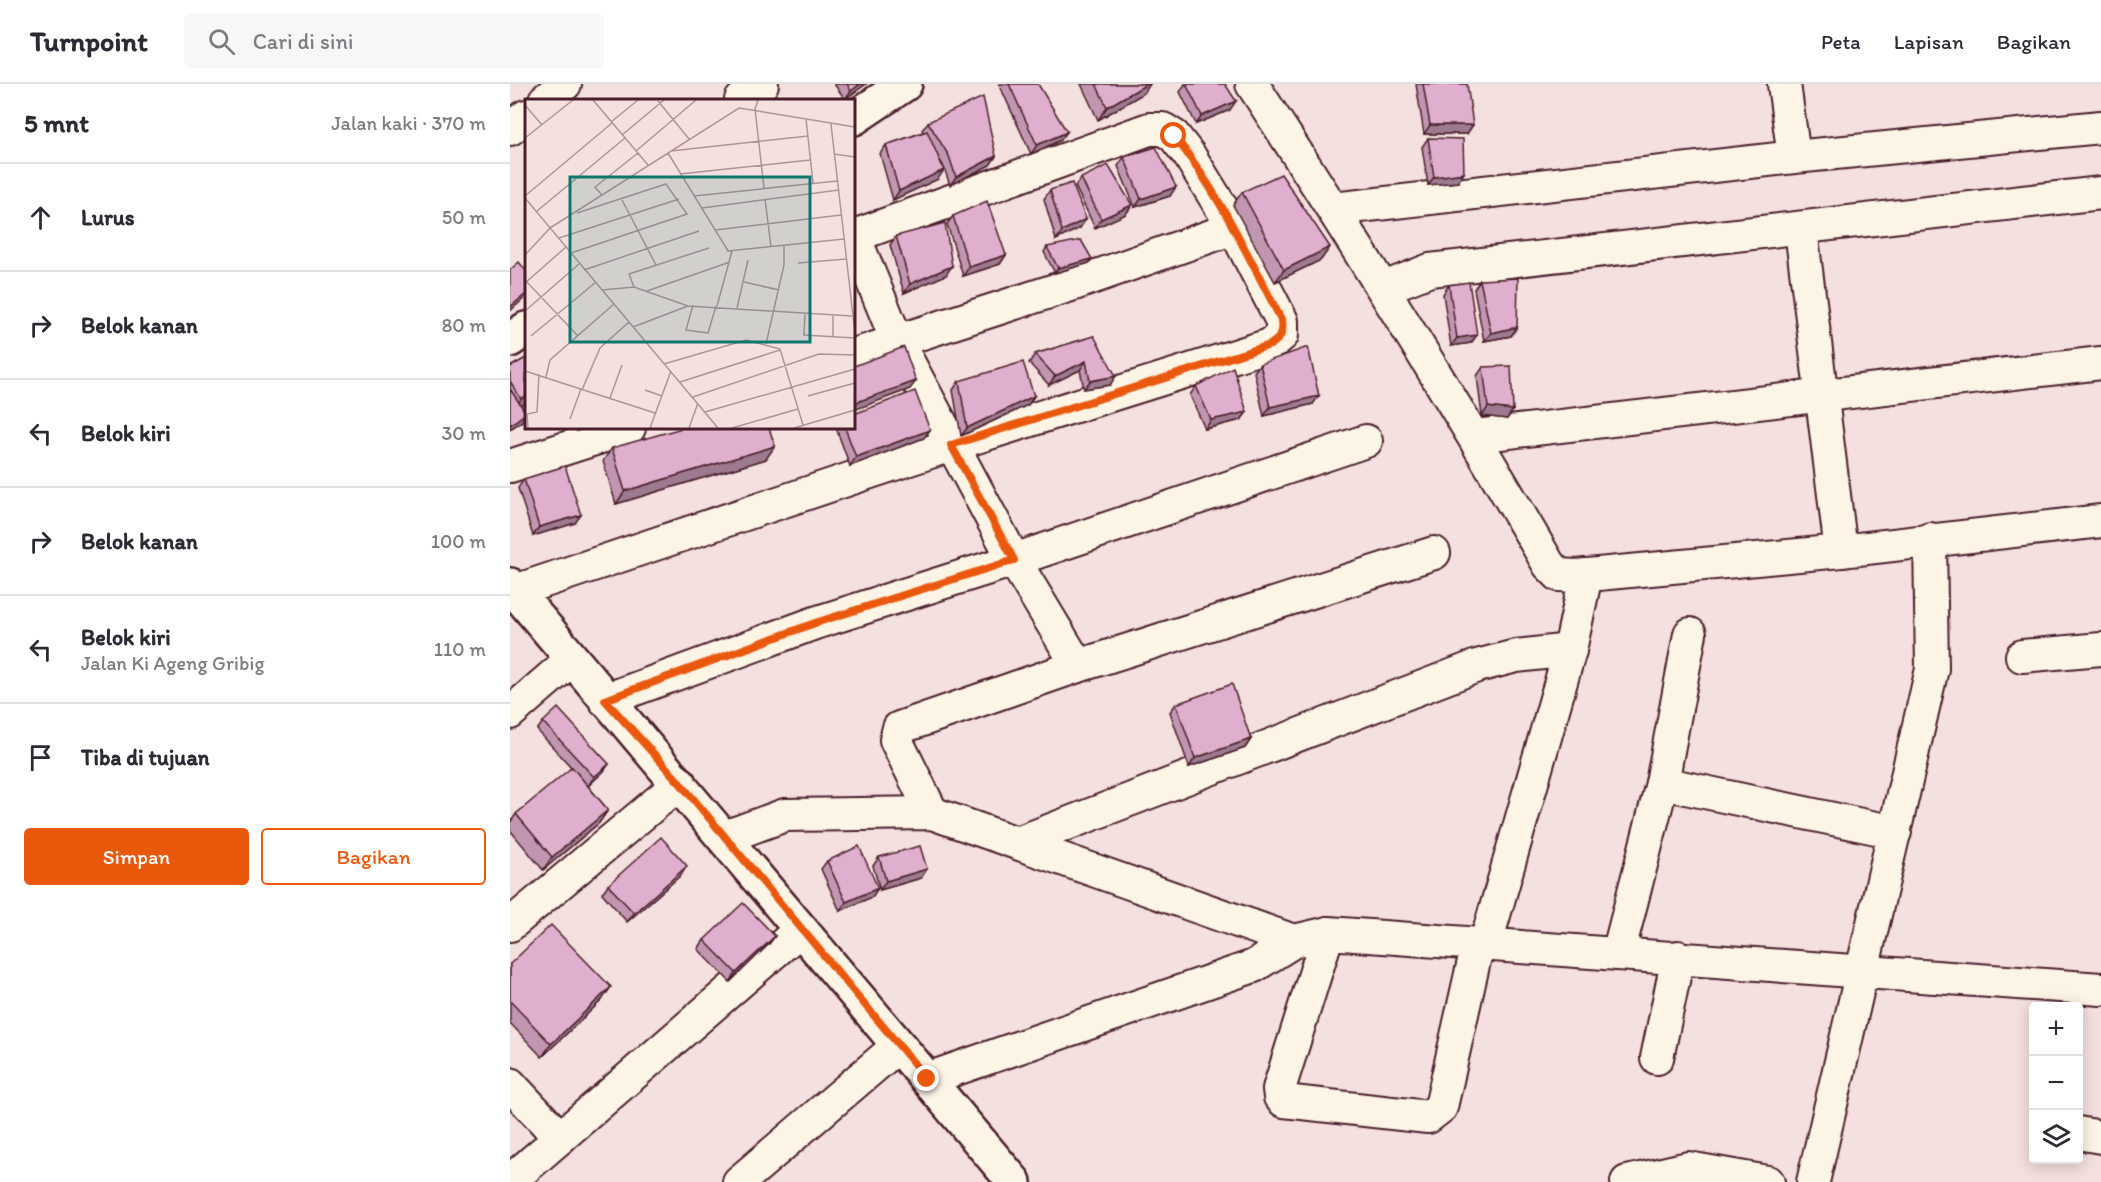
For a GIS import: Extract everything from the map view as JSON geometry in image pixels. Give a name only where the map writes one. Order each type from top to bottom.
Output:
[{"type":"main road","points":[[855,117],[905,84]]},
{"type":"main road","points":[[510,340],[525,330]]},
{"type":"main road","points":[[513,588],[605,700],[680,783],[800,930],[1014,1182]]},
{"type":"street","points":[[546,99],[565,84]]},
{"type":"street","points":[[742,99],[762,84]]},
{"type":"street","points":[[1252,84],[1384,288],[1475,436],[1549,565],[1559,575],[1586,575],[1841,551],[2101,521]]},
{"type":"street","points":[[1784,84],[1794,157]]},
{"type":"street","points":[[510,129],[525,117]]},
{"type":"street","points":[[1333,209],[1794,157],[2101,128]]},
{"type":"street","points":[[513,588],[951,445],[1270,345],[1278,340],[1283,328],[1282,321],[1234,228],[1189,155],[1174,136],[1163,129],[1149,129],[855,236]]},
{"type":"street","points":[[1384,288],[1430,270],[1801,230],[2101,194]]},
{"type":"street","points":[[855,355],[1234,228]]},
{"type":"street","points":[[1801,230],[1841,551]]},
{"type":"street","points":[[855,238],[897,341],[951,445],[1014,560],[1078,666]]},
{"type":"street","points":[[1475,436],[1822,398],[2101,363]]},
{"type":"street","points":[[510,466],[625,429]]},
{"type":"street","points":[[605,700],[815,623],[1014,560],[1366,441]]},
{"type":"street","points":[[1813,1182],[1932,669],[1930,540]]},
{"type":"street","points":[[932,813],[896,740],[898,728],[1078,666],[1434,553]]},
{"type":"street","points":[[1328,933],[1279,1089],[1280,1097],[1284,1101],[1428,1117],[1441,1107],[1482,943],[1570,650],[1586,575]]},
{"type":"street","points":[[1618,954],[1662,783],[1690,634]]},
{"type":"street","points":[[2022,656],[2101,649]]},
{"type":"street","points":[[1020,842],[1477,666],[1516,656],[1570,650]]},
{"type":"street","points":[[510,713],[572,659]]},
{"type":"street","points":[[510,925],[680,783]]},
{"type":"street","points":[[1662,783],[1895,832]]},
{"type":"street","points":[[725,837],[785,814],[932,813],[1020,842],[1294,941]]},
{"type":"street","points":[[510,1181],[800,930]]},
{"type":"street","points":[[927,1079],[1254,966],[1294,941],[1328,933],[1678,957],[1862,972],[2080,994]]},
{"type":"street","points":[[1657,1058],[1678,957]]},
{"type":"street","points":[[739,1182],[898,1046]]},
{"type":"street","points":[[510,1084],[560,1138]]},
{"type":"street","points":[[2083,1134],[2101,1137]]},
{"type":"street","points":[[1627,1182],[1677,1168],[1768,1182]]},
{"type":"building","points":[[847,84],[860,84],[851,91]]},
{"type":"building","points":[[1009,84],[1038,84],[1067,132],[1037,145]]},
{"type":"building","points":[[1096,84],[1147,84],[1107,107]]},
{"type":"building","points":[[1186,84],[1225,84],[1236,101],[1202,116]]},
{"type":"building","points":[[1423,84],[1467,84],[1473,125],[1430,125]]},
{"type":"building","points":[[983,97],[996,156],[956,177],[949,156],[928,122]]},
{"type":"building","points":[[927,131],[944,170],[899,191],[886,145]]},
{"type":"building","points":[[1428,138],[1463,139],[1464,173],[1434,177]]},
{"type":"building","points":[[1156,147],[1176,187],[1141,199],[1124,157]]},
{"type":"building","points":[[1108,165],[1132,205],[1101,219],[1081,178]]},
{"type":"building","points":[[1281,174],[1330,247],[1284,270],[1242,192]]},
{"type":"building","points":[[1072,183],[1086,219],[1062,231],[1050,190]]},
{"type":"building","points":[[987,201],[1006,255],[969,267],[953,216]]},
{"type":"building","points":[[945,223],[952,266],[910,284],[896,236]]},
{"type":"building","points":[[1081,240],[1092,259],[1058,268],[1047,247]]},
{"type":"building","points":[[519,262],[525,270],[525,295],[510,307],[510,270]]},
{"type":"building","points":[[1518,278],[1517,327],[1491,333],[1480,280]]},
{"type":"building","points":[[1469,282],[1477,335],[1457,338],[1449,285]]},
{"type":"building","points":[[1094,336],[1116,376],[1090,381],[1086,361],[1055,376],[1035,354]]},
{"type":"building","points":[[904,347],[916,381],[855,403],[855,366]]},
{"type":"building","points":[[1308,347],[1319,396],[1270,407],[1260,364]]},
{"type":"building","points":[[525,359],[525,397],[521,399],[510,381],[510,367]]},
{"type":"building","points":[[1023,362],[1034,396],[967,428],[959,381]]},
{"type":"building","points":[[1511,366],[1513,410],[1488,407],[1483,367]]},
{"type":"building","points":[[1233,367],[1247,412],[1211,420],[1196,386]]},
{"type":"building","points":[[510,389],[525,414],[510,425]]},
{"type":"building","points":[[915,391],[930,430],[856,457],[845,429],[855,429],[855,414]]},
{"type":"building","points":[[678,429],[769,429],[775,446],[625,491],[612,448]]},
{"type":"building","points":[[565,466],[581,515],[539,527],[524,479]]},
{"type":"building","points":[[1232,684],[1251,739],[1195,758],[1176,704]]},
{"type":"building","points":[[558,708],[609,764],[594,777],[543,722]]},
{"type":"building","points":[[572,767],[608,810],[552,857],[516,814]]},
{"type":"building","points":[[661,837],[687,866],[634,913],[608,885]]},
{"type":"building","points":[[859,846],[878,888],[846,902],[827,861]]},
{"type":"building","points":[[920,846],[927,869],[886,881],[879,857]]},
{"type":"building","points":[[743,903],[775,936],[736,973],[704,940]]},
{"type":"building","points":[[551,925],[611,987],[551,1044],[510,1001],[510,964]]},
{"type":"route","points":[[927,1079],[800,930],[680,783],[605,700],[815,623],[1014,560],[951,445],[1270,345],[1278,340],[1282,335],[1282,321],[1234,228],[1189,155],[1174,136]]}]
